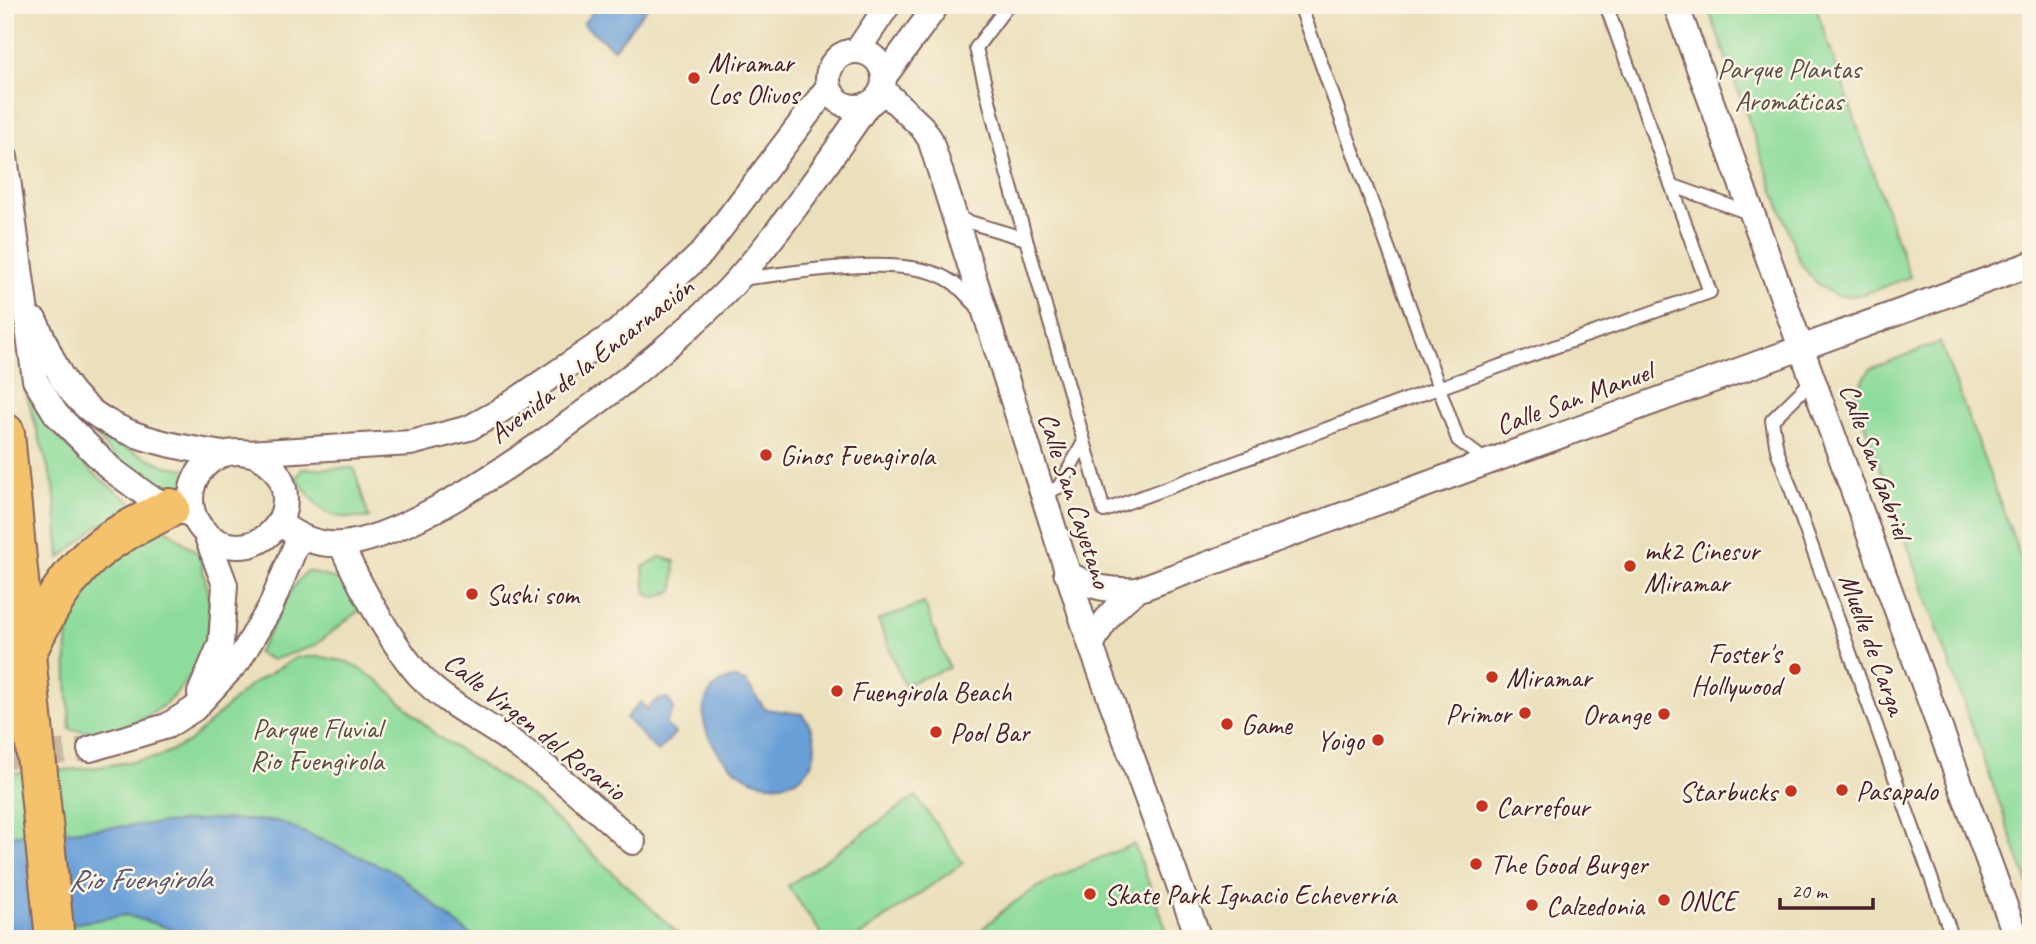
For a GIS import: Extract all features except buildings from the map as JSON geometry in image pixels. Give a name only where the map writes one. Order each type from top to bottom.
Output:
[{"type":"highway","points":[[5,433],[55,939]]},
{"type":"highway","points":[[26,654],[50,604],[76,573],[107,543],[190,519]]},
{"type":"street","name":"Avenida de la Encarnación","points":[[234,454],[411,443],[469,428],[500,411],[617,332],[702,253],[829,86],[833,62],[848,52],[857,51],[888,5]]},
{"type":"street","name":"Avenida de la Encarnación","points":[[299,538],[341,544],[396,530],[527,452],[688,328],[738,279],[878,90],[937,5]]},
{"type":"street","name":"Calle San Gabriel","points":[[1676,5],[2017,939]]},
{"type":"street","points":[[829,86],[839,101],[846,104],[878,90],[882,68],[872,56],[857,51]]},
{"type":"street","name":"Calle San Cayetano","points":[[878,90],[922,127],[930,139],[1066,572],[1199,939]]},
{"type":"street","points":[[5,156],[27,304],[35,380],[56,414],[110,469],[230,545],[243,545],[268,535],[279,522],[285,494],[281,479],[272,467],[234,454],[136,435],[96,417],[66,384],[27,304]]},
{"type":"street","name":"Calle San Manuel","points":[[1091,646],[1102,622],[1117,605],[1138,590],[2031,264]]},
{"type":"street","points":[[194,709],[221,643],[225,585],[190,519],[192,494],[199,473],[209,461],[234,454]]},
{"type":"street","points":[[90,749],[167,726],[194,709],[239,660],[270,608],[299,538],[279,522]]},
{"type":"street","name":"Calle Virgen del Rosario","points":[[341,544],[351,569],[419,674],[447,701],[491,727],[554,772],[634,842]]},
{"type":"street","name":"Calle San Manuel","points":[[1066,572],[1084,583],[1108,591],[1138,590]]},
{"type":"lane","points":[[1008,5],[976,48],[1026,239],[1104,512],[1438,388],[1710,292],[1606,5]]},
{"type":"lane","points":[[1300,5],[1458,440],[1488,461]]},
{"type":"lane","points":[[1671,185],[1753,214]]},
{"type":"lane","points":[[956,218],[1026,239]]},
{"type":"lane","points":[[738,279],[886,265],[912,267],[951,281],[983,312]]},
{"type":"lane","name":"Muelle de Carga","points":[[1814,379],[1772,420],[1777,450],[1953,939]]},
{"type":"lane","points":[[1041,495],[1059,487],[1084,442]]},
{"type":"green space","name":"Parque Plantas Aromáticas","points":[[1707,5],[1815,5],[1910,277],[1876,290],[1848,296],[1836,295],[1824,289],[1812,278],[1799,260]]},
{"type":"green space","points":[[1940,342],[2031,585],[2031,892],[1854,395],[1870,369]]},
{"type":"green space","points":[[26,393],[75,456],[137,506],[98,526],[60,558],[54,487]]},
{"type":"green space","points":[[93,433],[166,466],[188,469],[180,503],[123,467]]},
{"type":"green space","points":[[354,468],[369,518],[341,517],[325,512],[296,478],[302,469]]},
{"type":"green space","points":[[162,526],[200,555],[210,614],[206,639],[197,663],[183,685],[165,704],[144,718],[120,728],[95,732],[70,729],[68,629],[80,592],[97,570]]},
{"type":"green space","points":[[660,557],[675,561],[674,590],[656,598],[646,594],[643,567]]},
{"type":"green space","points":[[307,571],[343,581],[362,608],[314,646],[272,660],[257,653],[292,589]]},
{"type":"green space","points":[[924,603],[949,668],[904,685],[878,620]]},
{"type":"green space","name":"Parque Fluvial Rio Fuengirola","points":[[297,657],[321,657],[348,662],[379,681],[436,735],[535,800],[684,939],[475,939],[395,872],[93,830],[5,836],[5,774],[93,768],[158,757],[189,742],[249,686]]},
{"type":"green space","points":[[916,796],[963,863],[855,939],[825,939],[788,886]]},
{"type":"green space","name":"Skate Park Ignacio Echeverría","points":[[1134,844],[1170,939],[973,939],[991,921],[1028,893],[1068,872]]},
{"type":"green space","points":[[126,915],[206,939],[5,939],[5,935]]},
{"type":"water","points":[[598,5],[649,5],[614,49],[583,24]]},
{"type":"water","points":[[732,678],[746,682],[765,709],[802,714],[806,719],[814,735],[815,747],[809,767],[800,777],[787,783],[765,783],[744,775],[726,761],[713,744],[705,724],[704,705],[713,689]]},
{"type":"water","points":[[667,698],[674,708],[665,724],[675,733],[658,752],[626,718],[640,702],[647,709],[655,701]]},
{"type":"water","name":"Rio Fuengirola","points":[[214,819],[278,821],[395,872],[475,939],[206,939],[126,915],[5,935],[5,836]]},
{"type":"tunnel","points":[[5,757],[90,749]]},
{"type":"place","name":"Miramar Los Olivos","points":[[694,78]]},
{"type":"place","name":"Ginos Fuengirola","points":[[766,455]]},
{"type":"place","name":"mk2 Cinesur Miramar","points":[[1630,566]]},
{"type":"place","name":"Sushi som","points":[[472,594]]},
{"type":"place","name":"Foster's Hollywood","points":[[1795,669]]},
{"type":"place","name":"Miramar","points":[[1492,677]]},
{"type":"place","name":"Fuengirola Beach","points":[[837,691]]},
{"type":"place","name":"Primor","points":[[1525,713]]},
{"type":"place","name":"Orange","points":[[1664,714]]},
{"type":"place","name":"Game","points":[[1227,724]]},
{"type":"place","name":"Pool Bar","points":[[936,732]]},
{"type":"place","name":"Yoigo","points":[[1378,740]]},
{"type":"place","name":"Pasapalo","points":[[1842,790]]},
{"type":"place","name":"Starbucks","points":[[1791,791]]},
{"type":"place","name":"Carrefour","points":[[1482,806]]},
{"type":"place","name":"The Good Burger","points":[[1476,864]]},
{"type":"place","name":"Skate Park Ignacio Echeverría","points":[[1090,894]]},
{"type":"place","name":"ONCE","points":[[1664,900]]},
{"type":"place","name":"Calzedonia","points":[[1532,905]]}]
